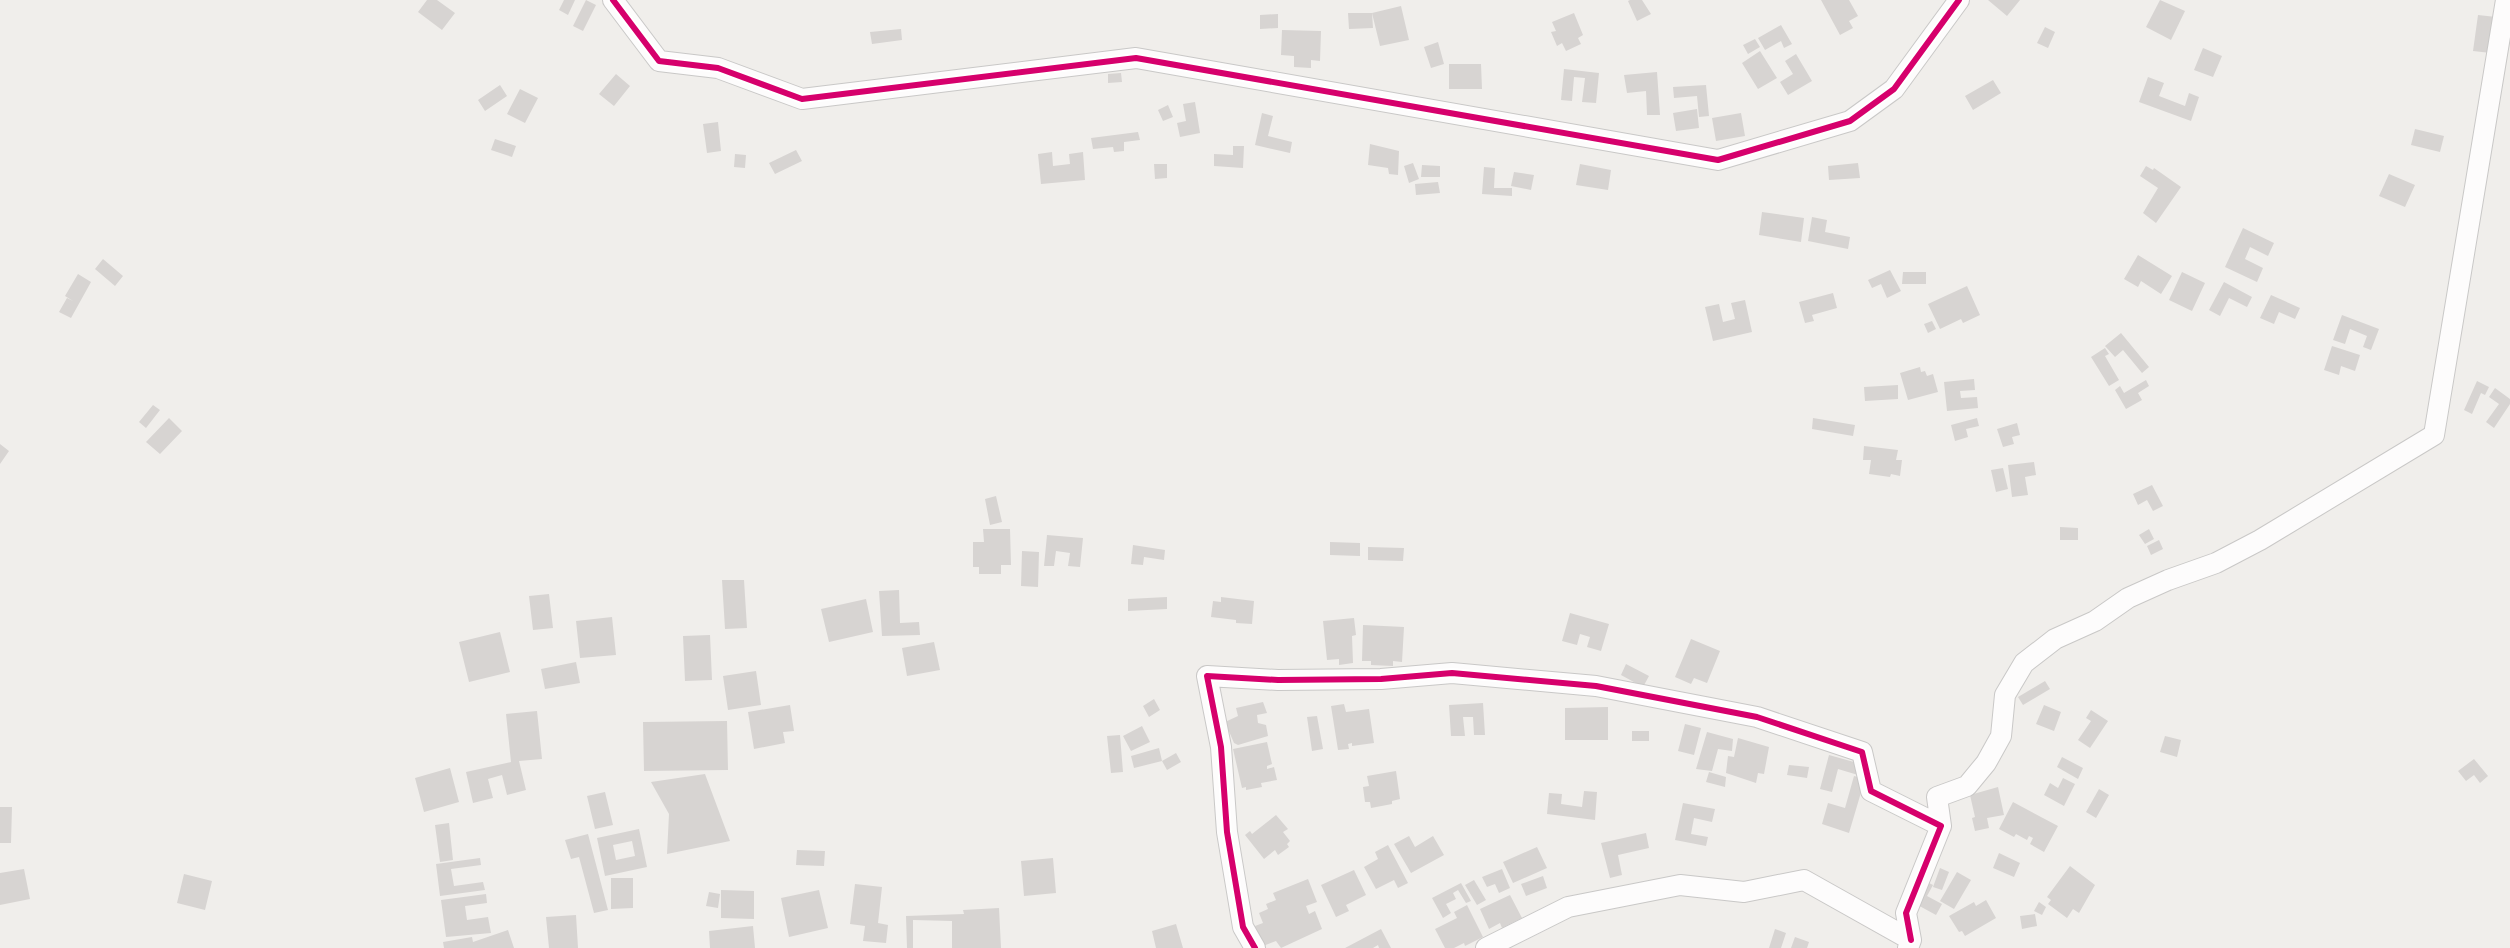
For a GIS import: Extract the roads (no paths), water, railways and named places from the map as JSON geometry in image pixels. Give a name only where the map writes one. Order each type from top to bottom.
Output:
[{"type":"street","points":[[613,0],[659,61],[718,68],[802,99],[1136,58],[1718,160],[1850,121],[1894,89],[1959,0]]},
{"type":"street","points":[[1909,944],[1906,913],[1941,826],[1937,797],[1967,786],[1986,763],[2001,736],[2005,696],[2024,663],[2055,639],[2095,621],[2128,598],[2168,580],[2216,563],[2260,540],[2434,435],[2506,0]]},
{"type":"street","points":[[1255,948],[1244,927],[1227,832],[1221,747],[1207,676],[1278,680],[1381,679],[1452,673],[1596,686],[1689,703],[1757,717],[1862,752],[1871,791],[1941,826]]},
{"type":"street","points":[[1486,948],[1568,907],[1680,885],[1744,892],[1804,880],[1909,944]]}]
